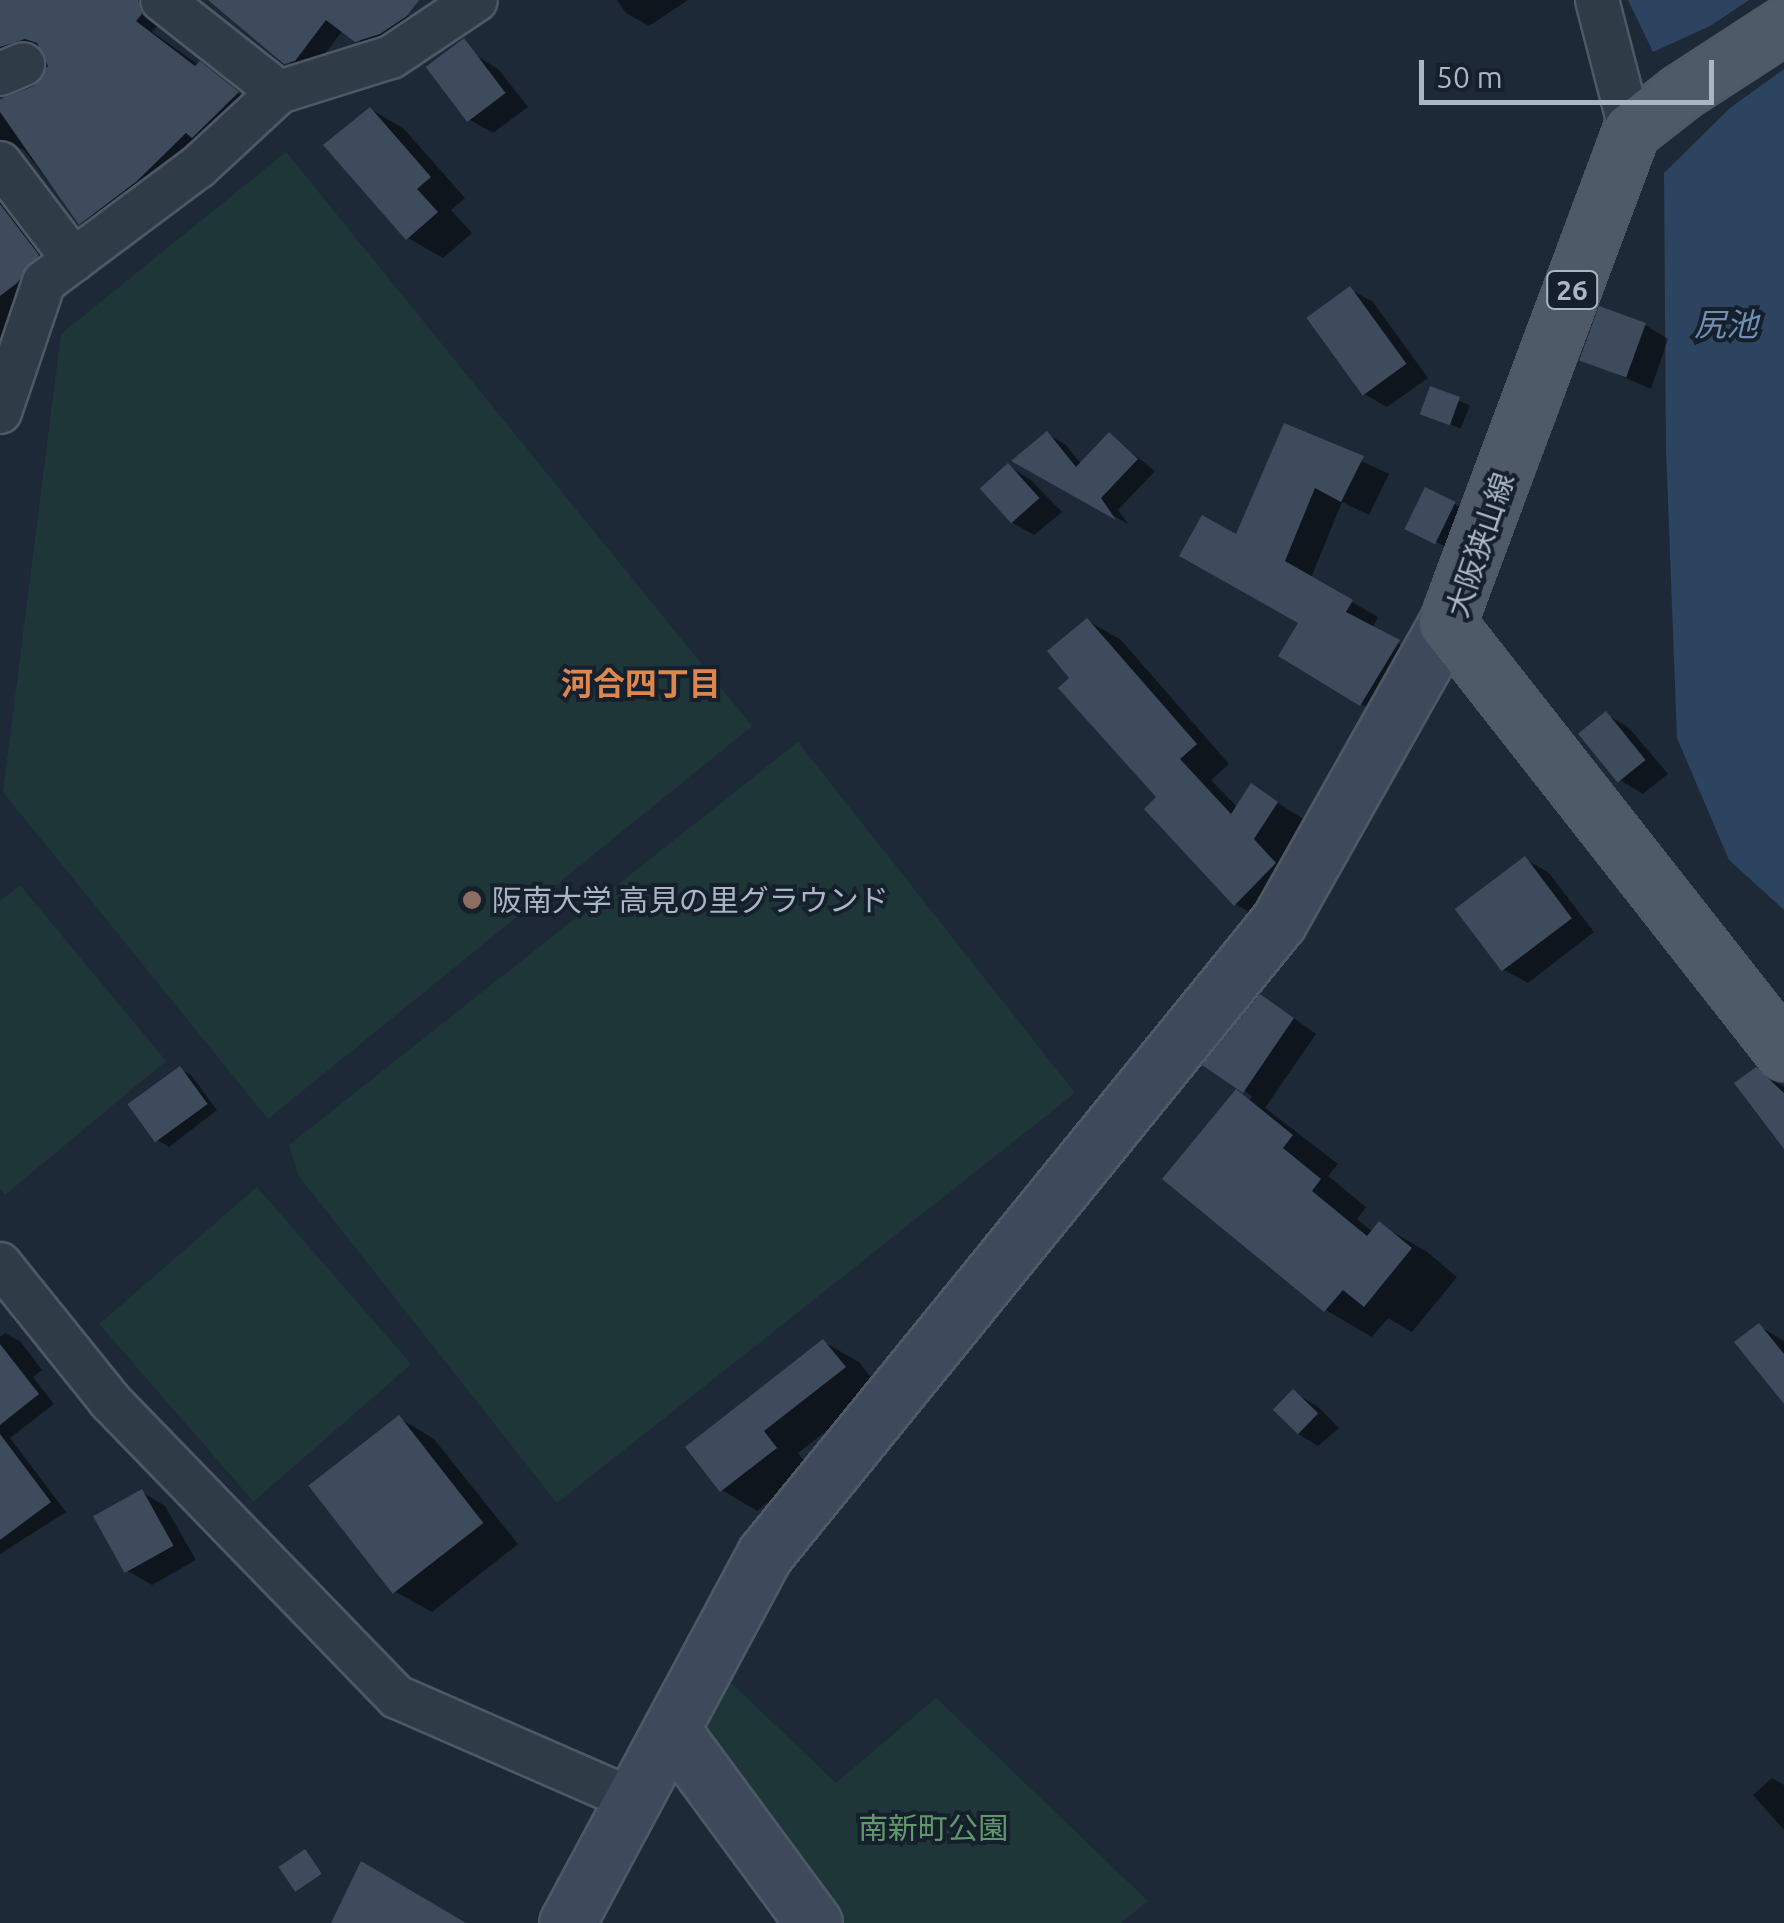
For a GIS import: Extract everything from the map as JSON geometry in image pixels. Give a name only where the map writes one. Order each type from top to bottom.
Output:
[{"type":"main road","points":[[1631,131],[1681,92],[1784,25]]},
{"type":"main road","name":"大阪狭山線","points":[[1631,131],[1447,623],[1784,1052]]},
{"type":"street","points":[[162,0],[279,92]]},
{"type":"street","points":[[1,401],[44,282],[198,167],[279,92],[391,58],[476,0]]},
{"type":"street","points":[[1596,0],[1631,131]]},
{"type":"street","points":[[0,162],[74,260]]},
{"type":"street","points":[[568,1923],[765,1554],[1279,921],[1447,623]]},
{"type":"street","points":[[0,1264],[110,1401],[397,1697],[633,1800]]},
{"type":"street","points":[[671,1730],[814,1923]]},
{"type":"green space","points":[[286,152],[752,726],[268,1119],[3,792],[61,334]]},
{"type":"green space","points":[[798,742],[1075,1093],[557,1503],[298,1175],[289,1145]]},
{"type":"green space","points":[[20,885],[166,1061],[5,1195],[0,1189],[0,901]]},
{"type":"green space","points":[[257,1187],[411,1364],[253,1501],[99,1324]]},
{"type":"green space","name":"南新町公園","points":[[729,1681],[836,1783],[936,1698],[1148,1901],[1121,1923],[841,1923],[702,1741],[701,1721]]},
{"type":"water","points":[[1628,0],[1749,0],[1710,26],[1653,52]]},
{"type":"water","name":"尻池","points":[[1784,69],[1784,910],[1729,860],[1677,738],[1666,449],[1664,173],[1730,108]]},
{"type":"building","points":[[0,0],[138,0],[142,14],[136,21],[195,66],[200,61],[239,92],[192,138],[186,133],[137,181],[79,225],[0,112],[0,99],[34,86],[48,66],[37,43],[25,39],[0,47]]},
{"type":"building","points":[[208,0],[419,0],[407,16],[380,34],[355,42],[326,20],[295,61],[284,64]]},
{"type":"building","points":[[464,38],[506,93],[467,122],[426,67]]},
{"type":"building","points":[[370,107],[431,177],[417,189],[438,212],[406,240],[323,145]]},
{"type":"building","points":[[0,204],[39,255],[17,283],[0,296]]},
{"type":"building","points":[[1350,286],[1406,364],[1363,395],[1306,318]]},
{"type":"building","points":[[1599,306],[1646,323],[1626,378],[1579,361]]},
{"type":"building","points":[[1430,386],[1460,397],[1450,425],[1420,414]]},
{"type":"building","points":[[1284,423],[1364,456],[1341,502],[1315,488],[1285,561],[1353,600],[1346,612],[1400,640],[1360,706],[1278,656],[1298,623],[1179,556],[1202,515],[1236,534]]},
{"type":"building","points":[[1047,431],[1076,467],[1109,432],[1138,459],[1101,498],[1116,520],[1011,461]]},
{"type":"building","points":[[1008,463],[1039,498],[1011,523],[980,488]]},
{"type":"building","points":[[1425,487],[1456,502],[1435,544],[1404,529]]},
{"type":"building","points":[[1087,618],[1197,744],[1180,759],[1231,814],[1251,783],[1278,802],[1254,839],[1276,863],[1234,906],[1144,809],[1156,797],[1058,688],[1069,678],[1047,651]]},
{"type":"building","points":[[1606,711],[1646,760],[1618,783],[1578,734]]},
{"type":"building","points":[[1525,856],[1572,918],[1502,971],[1455,909]]},
{"type":"building","points":[[1260,994],[1294,1018],[1243,1093],[1202,1065]]},
{"type":"building","points":[[180,1066],[208,1104],[155,1142],[127,1104]]},
{"type":"building","points":[[1756,1067],[1784,1093],[1784,1149],[1734,1083]]},
{"type":"building","points":[[1236,1089],[1293,1135],[1283,1148],[1321,1179],[1312,1191],[1367,1236],[1379,1221],[1412,1248],[1364,1307],[1343,1290],[1324,1312],[1162,1179]]},
{"type":"building","points":[[1759,1323],[1784,1354],[1784,1404],[1734,1342]]},
{"type":"building","points":[[823,1339],[846,1367],[764,1431],[777,1448],[720,1492],[685,1447]]},
{"type":"building","points":[[0,1344],[39,1394],[0,1425]]},
{"type":"building","points":[[1293,1389],[1318,1413],[1298,1434],[1273,1410]]},
{"type":"building","points":[[399,1415],[483,1523],[393,1594],[308,1486]]},
{"type":"building","points":[[0,1434],[51,1502],[0,1540]]},
{"type":"building","points":[[142,1489],[174,1546],[125,1573],[93,1516]]},
{"type":"building","points":[[305,1849],[322,1874],[295,1892],[278,1867]]},
{"type":"building","points":[[361,1861],[466,1923],[331,1923]]},
{"type":"place","name":"阪南大学 高見の里グラウンド","points":[[472,900]]},
{"type":"district","name":"河合四丁目","points":[[641,683]]}]
